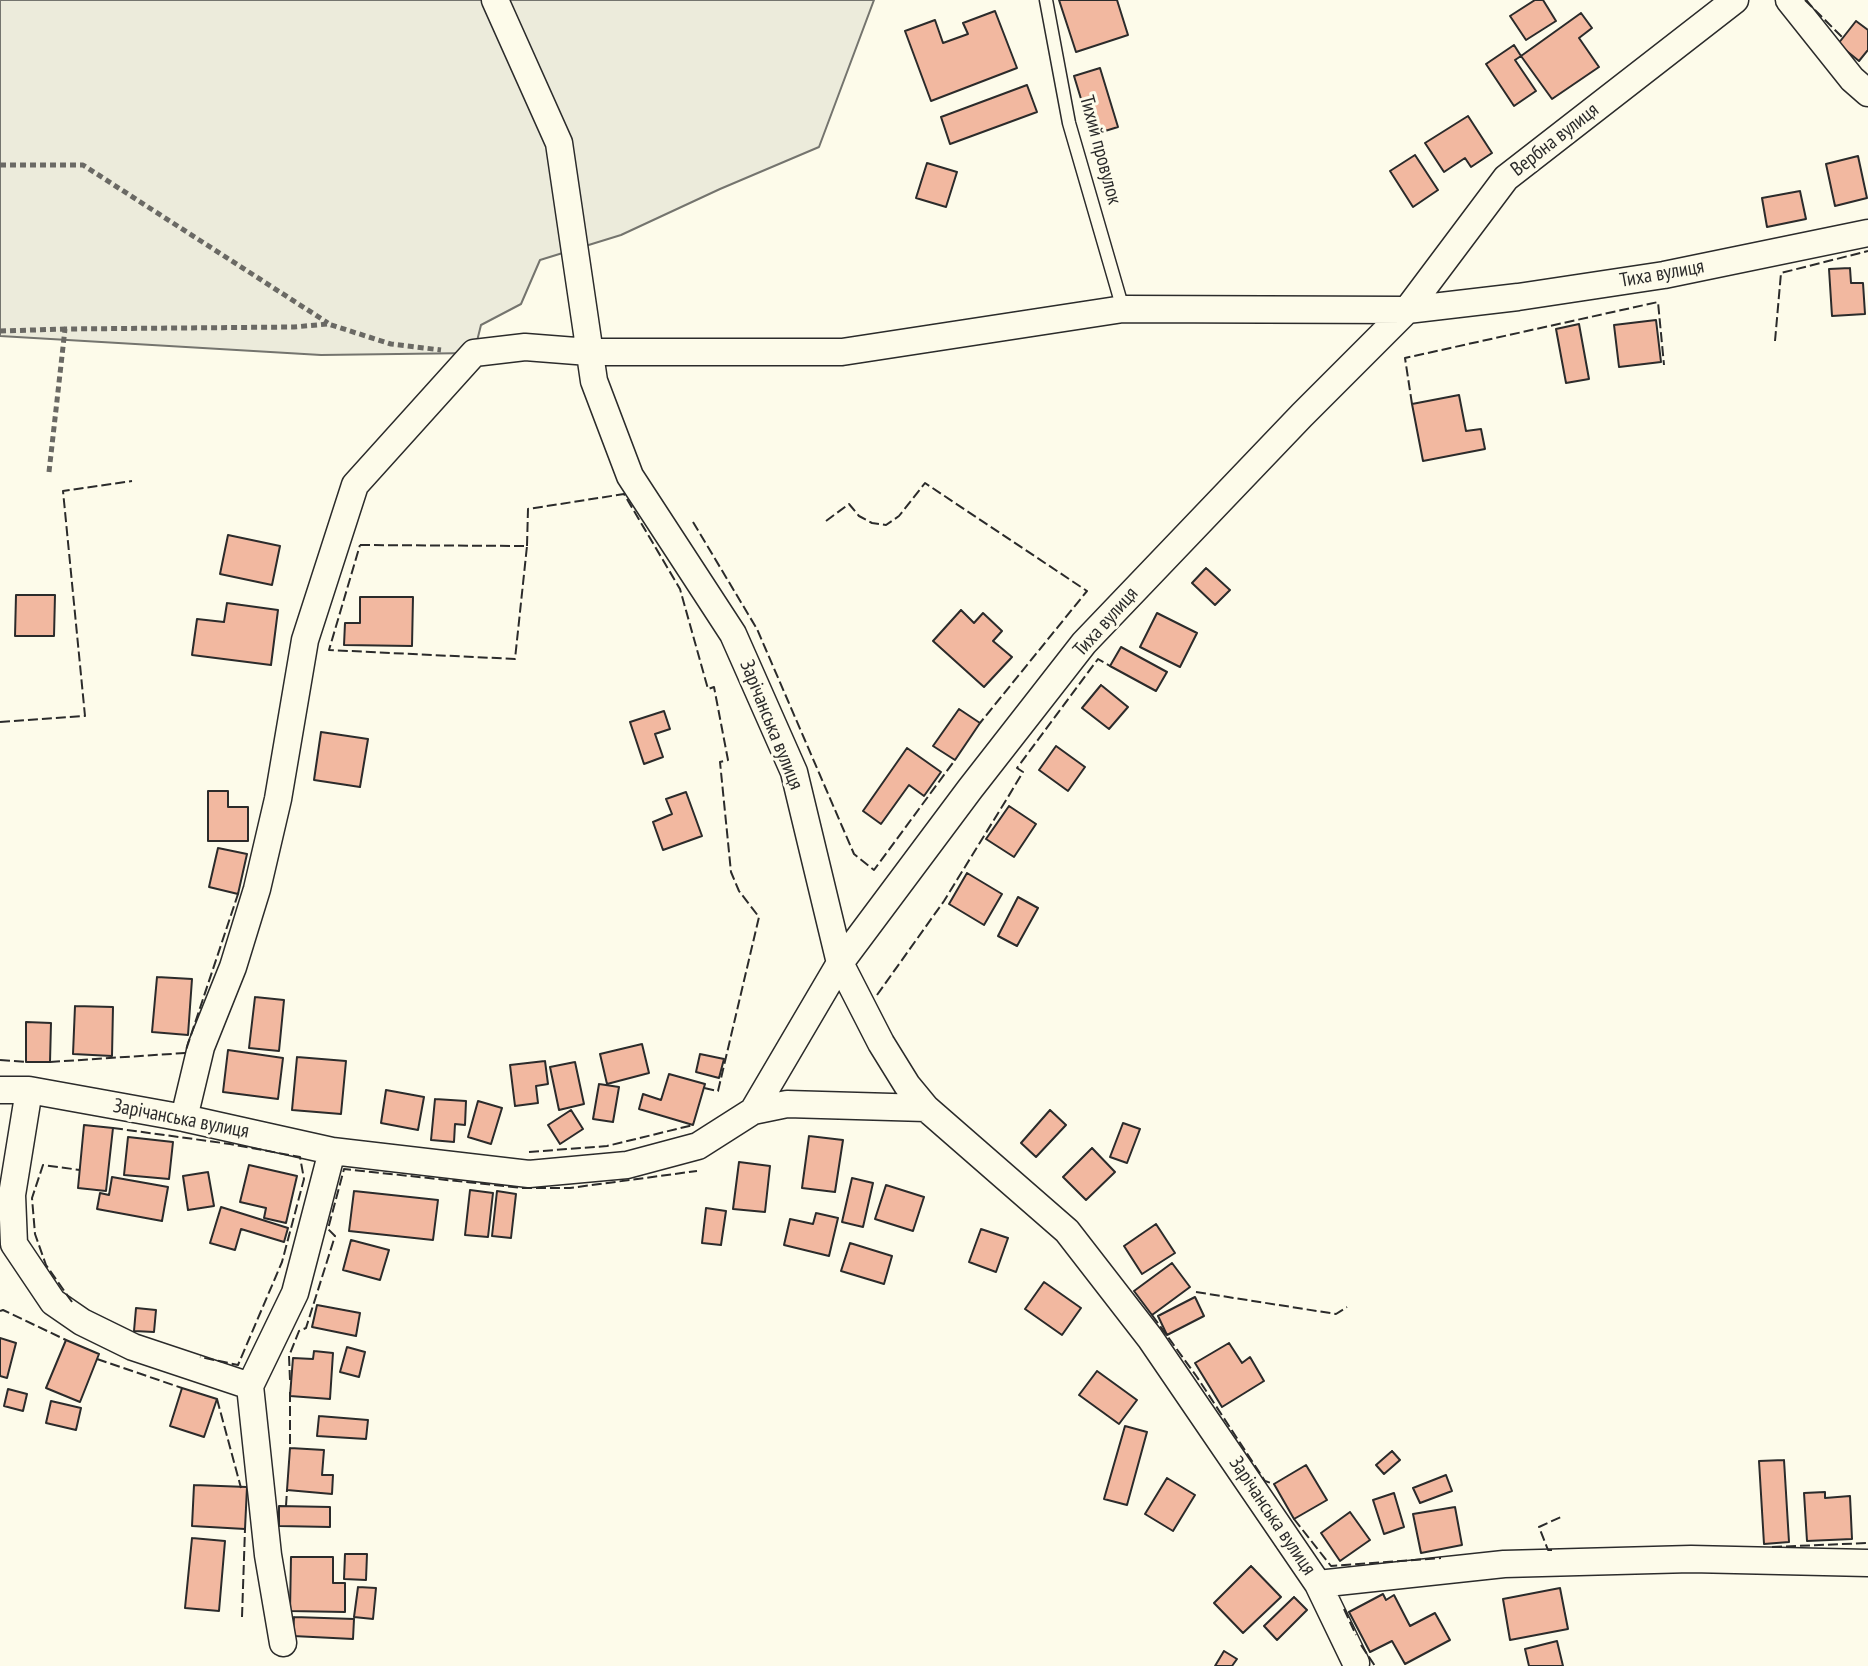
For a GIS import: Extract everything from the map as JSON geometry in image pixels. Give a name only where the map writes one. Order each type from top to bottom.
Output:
[{"type":"street","name":"Зарічанська вулиця","points":[[495,0],[559,143],[594,381],[630,476],[733,634],[794,772],[840,963],[881,1043],[907,1085],[926,1108],[1067,1231],[1150,1338],[1318,1584],[1504,1564],[1691,1559],[1868,1563]]},
{"type":"street","name":"Вербна вулиця","points":[[1407,310],[1506,178],[1735,0]]},
{"type":"street","points":[[1789,0],[1852,79],[1868,93]]},
{"type":"street","name":"Тиха вулиця","points":[[474,353],[525,347],[589,352],[842,352],[1123,309],[1407,310],[1664,275],[1868,233]]},
{"type":"street","name":"Тиха вулиця","points":[[753,1111],[840,963],[1084,643],[1407,310]]},
{"type":"street","points":[[184,1118],[201,1047],[233,967],[257,889],[278,799],[305,640],[355,485],[474,353]]},
{"type":"street","name":"Зарічанська вулиця","points":[[0,1090],[29,1090],[184,1118],[332,1151],[529,1174],[627,1165],[698,1146],[753,1111],[787,1104],[926,1108]]},
{"type":"street","points":[[29,1090],[12,1195],[14,1244],[53,1302],[82,1322],[133,1347],[250,1386]]},
{"type":"street","points":[[283,1643],[268,1555],[250,1386],[295,1293],[332,1151]]},
{"type":"street","points":[[1318,1584],[1356,1663]]},
{"type":"lane","name":"Тихий провулок","points":[[1046,0],[1069,123],[1123,309]]},
{"type":"path","points":[[0,165],[83,165],[328,324],[391,344],[474,353]]},
{"type":"path","points":[[0,331],[328,324]]},
{"type":"path","points":[[49,472],[65,329]]},
{"type":"shaded area","points":[[0,0],[874,0],[819,147],[621,235],[540,260],[521,304],[481,325],[474,353],[321,355],[0,336]]},
{"type":"building","points":[[1059,0],[1117,0],[1128,35],[1076,52]]},
{"type":"building","points":[[1535,0],[1543,0],[1556,21],[1526,40],[1510,16]]},
{"type":"building","points":[[995,11],[1017,68],[931,101],[905,31],[935,20],[943,43],[968,34],[963,23]]},
{"type":"building","points":[[1581,13],[1592,28],[1579,38],[1599,67],[1552,99],[1521,56]]},
{"type":"building","points":[[1856,21],[1868,30],[1868,50],[1859,61],[1838,44]]},
{"type":"building","points":[[1514,45],[1521,56],[1515,60],[1536,91],[1514,106],[1486,64]]},
{"type":"building","points":[[1100,68],[1118,127],[1092,135],[1074,76]]},
{"type":"building","points":[[1027,85],[1037,112],[950,144],[941,117]]},
{"type":"building","points":[[1468,116],[1492,153],[1471,167],[1465,158],[1444,172],[1425,143]]},
{"type":"building","points":[[1415,155],[1438,190],[1413,207],[1390,171]]},
{"type":"building","points":[[1858,156],[1867,198],[1835,206],[1826,164]]},
{"type":"building","points":[[927,163],[957,172],[946,207],[916,198]]},
{"type":"building","points":[[1800,191],[1806,219],[1767,227],[1762,198]]},
{"type":"building","points":[[1850,268],[1851,283],[1863,283],[1865,314],[1832,316],[1829,269]]},
{"type":"building","points":[[1656,320],[1661,362],[1619,367],[1614,325]]},
{"type":"building","points":[[1579,324],[1589,379],[1566,383],[1556,329]]},
{"type":"building","points":[[1459,395],[1466,431],[1481,429],[1485,449],[1423,461],[1412,404]]},
{"type":"building","points":[[228,535],[280,546],[272,585],[220,574]]},
{"type":"building","points":[[1206,568],[1230,590],[1215,605],[1192,583]]},
{"type":"building","points":[[16,595],[55,595],[54,636],[15,636]]},
{"type":"building","points":[[360,597],[413,597],[412,646],[344,645],[345,623],[360,623]]},
{"type":"building","points":[[227,603],[278,610],[271,665],[192,655],[197,619],[224,622]]},
{"type":"building","points":[[961,610],[974,623],[983,613],[1002,631],[993,641],[1012,657],[984,687],[933,641]]},
{"type":"building","points":[[1157,613],[1197,633],[1180,667],[1140,647]]},
{"type":"building","points":[[1121,647],[1167,672],[1156,691],[1110,666]]},
{"type":"building","points":[[1101,685],[1128,707],[1109,729],[1082,708]]},
{"type":"building","points":[[959,709],[980,723],[955,760],[933,746]]},
{"type":"building","points":[[664,711],[670,729],[655,734],[663,757],[644,764],[630,722]]},
{"type":"building","points":[[321,732],[368,739],[360,787],[314,780]]},
{"type":"building","points":[[1056,746],[1085,767],[1068,791],[1039,770]]},
{"type":"building","points":[[907,748],[941,772],[924,796],[909,785],[881,824],[863,811]]},
{"type":"building","points":[[208,791],[228,791],[228,807],[248,807],[248,841],[208,841]]},
{"type":"building","points":[[686,792],[702,836],[663,850],[653,822],[672,814],[666,799]]},
{"type":"building","points":[[1009,806],[1036,824],[1014,857],[986,839]]},
{"type":"building","points":[[218,848],[247,854],[238,894],[209,887]]},
{"type":"building","points":[[967,873],[1002,894],[984,925],[949,904]]},
{"type":"building","points":[[1018,897],[1038,908],[1017,946],[998,936]]},
{"type":"building","points":[[157,977],[192,979],[188,1035],[152,1032]]},
{"type":"building","points":[[255,997],[284,1000],[279,1051],[249,1048]]},
{"type":"building","points":[[75,1006],[113,1007],[112,1056],[73,1054]]},
{"type":"building","points":[[26,1022],[51,1023],[50,1062],[26,1062]]},
{"type":"building","points":[[642,1044],[649,1073],[607,1084],[600,1054]]},
{"type":"building","points":[[228,1050],[283,1058],[278,1099],[223,1092]]},
{"type":"building","points":[[700,1054],[724,1059],[719,1078],[696,1072]]},
{"type":"building","points":[[297,1057],[346,1061],[341,1114],[292,1110]]},
{"type":"building","points":[[545,1061],[548,1084],[536,1086],[538,1103],[515,1106],[510,1065]]},
{"type":"building","points":[[575,1062],[584,1104],[559,1110],[550,1067]]},
{"type":"building","points":[[669,1074],[705,1084],[693,1125],[639,1109],[643,1094],[661,1100]]},
{"type":"building","points":[[599,1084],[619,1087],[613,1122],[593,1119]]},
{"type":"building","points":[[386,1090],[424,1097],[418,1130],[381,1123]]},
{"type":"building","points":[[435,1099],[466,1101],[465,1125],[455,1124],[454,1142],[431,1140]]},
{"type":"building","points":[[478,1101],[502,1108],[491,1144],[468,1137]]},
{"type":"building","points":[[571,1110],[583,1129],[560,1144],[548,1125]]},
{"type":"building","points":[[1050,1110],[1066,1125],[1036,1157],[1021,1143]]},
{"type":"building","points":[[1123,1123],[1140,1129],[1127,1163],[1110,1157]]},
{"type":"building","points":[[84,1125],[113,1128],[106,1191],[78,1188]]},
{"type":"building","points":[[809,1136],[843,1140],[835,1192],[802,1188]]},
{"type":"building","points":[[128,1137],[173,1142],[169,1179],[124,1175]]},
{"type":"building","points":[[1092,1148],[1115,1172],[1086,1200],[1063,1177]]},
{"type":"building","points":[[739,1162],[770,1166],[765,1212],[733,1209]]},
{"type":"building","points":[[249,1165],[297,1176],[286,1223],[264,1218],[266,1208],[240,1202]]},
{"type":"building","points":[[208,1172],[214,1206],[188,1210],[183,1176]]},
{"type":"building","points":[[112,1177],[168,1187],[162,1221],[97,1209],[100,1193],[109,1195]]},
{"type":"building","points":[[852,1178],[873,1183],[863,1227],[842,1222]]},
{"type":"building","points":[[886,1185],[924,1197],[913,1231],[875,1219]]},
{"type":"building","points":[[470,1190],[493,1193],[488,1237],[465,1235]]},
{"type":"building","points":[[354,1191],[438,1200],[433,1240],[349,1231]]},
{"type":"building","points":[[497,1191],[516,1194],[511,1238],[492,1236]]},
{"type":"building","points":[[221,1207],[288,1228],[284,1242],[241,1229],[235,1250],[210,1243]]},
{"type":"building","points":[[706,1208],[726,1211],[721,1245],[702,1243]]},
{"type":"building","points":[[816,1213],[838,1218],[829,1256],[784,1245],[790,1219],[813,1224]]},
{"type":"building","points":[[1156,1224],[1175,1253],[1142,1274],[1124,1246]]},
{"type":"building","points":[[981,1229],[1008,1238],[996,1272],[969,1262]]},
{"type":"building","points":[[351,1240],[389,1250],[380,1280],[343,1270]]},
{"type":"building","points":[[850,1243],[892,1256],[884,1284],[841,1271]]},
{"type":"building","points":[[1172,1263],[1190,1287],[1152,1315],[1134,1291]]},
{"type":"building","points":[[1044,1282],[1081,1308],[1062,1335],[1025,1309]]},
{"type":"building","points":[[1195,1297],[1204,1316],[1167,1335],[1158,1316]]},
{"type":"building","points":[[317,1305],[360,1313],[356,1336],[312,1327]]},
{"type":"building","points":[[136,1308],[156,1310],[154,1332],[134,1331]]},
{"type":"building","points":[[0,1338],[16,1343],[7,1378],[0,1376]]},
{"type":"building","points":[[66,1340],[99,1354],[80,1402],[46,1388]]},
{"type":"building","points":[[1229,1343],[1242,1363],[1250,1357],[1264,1381],[1222,1407],[1195,1363]]},
{"type":"building","points":[[347,1347],[365,1352],[359,1377],[340,1372]]},
{"type":"building","points":[[314,1351],[333,1353],[330,1399],[290,1396],[293,1358],[313,1359]]},
{"type":"building","points":[[1097,1371],[1137,1400],[1119,1424],[1079,1395]]},
{"type":"building","points":[[182,1388],[217,1399],[204,1437],[170,1426]]},
{"type":"building","points":[[8,1389],[27,1394],[23,1411],[4,1406]]},
{"type":"building","points":[[51,1401],[81,1408],[76,1430],[46,1423]]},
{"type":"building","points":[[319,1416],[368,1420],[366,1439],[317,1436]]},
{"type":"building","points":[[1125,1426],[1147,1432],[1127,1505],[1104,1499]]},
{"type":"building","points":[[290,1448],[324,1450],[322,1475],[333,1475],[332,1494],[287,1490]]},
{"type":"building","points":[[1392,1451],[1400,1460],[1384,1474],[1376,1465]]},
{"type":"building","points":[[1784,1460],[1789,1542],[1764,1544],[1759,1461]]},
{"type":"building","points":[[1306,1465],[1327,1500],[1294,1519],[1274,1484]]},
{"type":"building","points":[[1446,1475],[1452,1491],[1420,1503],[1413,1488]]},
{"type":"building","points":[[1167,1478],[1195,1495],[1173,1531],[1145,1514]]},
{"type":"building","points":[[194,1485],[247,1487],[245,1529],[192,1526]]},
{"type":"building","points":[[1825,1492],[1825,1498],[1850,1496],[1852,1539],[1807,1541],[1804,1493]]},
{"type":"building","points":[[1394,1493],[1404,1527],[1384,1534],[1373,1500]]},
{"type":"building","points":[[279,1506],[330,1507],[330,1527],[279,1526]]},
{"type":"building","points":[[1455,1507],[1462,1545],[1421,1553],[1413,1514]]},
{"type":"building","points":[[1350,1512],[1370,1540],[1340,1561],[1321,1533]]},
{"type":"building","points":[[192,1538],[225,1541],[219,1611],[185,1608]]},
{"type":"building","points":[[345,1554],[367,1554],[366,1580],[344,1579]]},
{"type":"building","points":[[291,1557],[333,1557],[333,1583],[345,1583],[345,1612],[290,1611]]},
{"type":"building","points":[[1251,1566],[1281,1597],[1243,1633],[1214,1603]]},
{"type":"building","points":[[358,1587],[376,1588],[373,1619],[354,1617]]},
{"type":"building","points":[[1560,1588],[1568,1629],[1510,1640],[1503,1599]]},
{"type":"building","points":[[1383,1594],[1386,1600],[1394,1595],[1410,1626],[1435,1613],[1450,1640],[1405,1664],[1392,1641],[1370,1652],[1349,1612]]},
{"type":"building","points":[[1294,1597],[1307,1610],[1277,1640],[1264,1626]]},
{"type":"building","points":[[294,1617],[354,1619],[353,1639],[293,1636]]},
{"type":"building","points":[[1557,1641],[1563,1666],[1529,1666],[1525,1649]]},
{"type":"building","points":[[1224,1651],[1237,1659],[1232,1666],[1215,1666]]},
{"type":"fence","points":[[1805,0],[1843,38]]},
{"type":"fence","points":[[1775,341],[1781,273],[1868,251]]},
{"type":"fence","points":[[1412,404],[1405,358],[1658,302],[1664,365]]},
{"type":"fence","points":[[0,722],[85,716],[63,491],[132,481]]},
{"type":"fence","points":[[826,521],[849,504],[859,516],[872,523],[886,525],[899,516],[925,483],[1087,591],[980,723]]},
{"type":"fence","points":[[527,546],[528,509],[624,494],[680,589],[708,689],[714,687],[728,760],[720,762],[731,872],[739,891],[759,917],[718,1091],[704,1088]]},
{"type":"fence","points":[[693,522],[757,629],[854,854],[874,870],[955,760]]},
{"type":"fence","points":[[360,545],[527,546],[515,659],[329,650],[360,545]]},
{"type":"fence","points":[[877,995],[944,901],[1023,772],[1017,768],[1098,659],[1110,666]]},
{"type":"fence","points":[[50,1062],[185,1053],[238,894]]},
{"type":"fence","points":[[0,1060],[26,1062]]},
{"type":"fence","points":[[529,1152],[607,1146],[693,1125]]},
{"type":"fence","points":[[113,1128],[300,1157],[304,1179],[282,1262],[238,1365],[200,1357]]},
{"type":"fence","points":[[72,1302],[46,1265],[35,1234],[32,1198],[43,1165],[80,1170]]},
{"type":"fence","points":[[290,1380],[289,1356],[299,1331],[306,1328],[335,1236],[328,1229],[344,1169],[522,1188],[570,1188],[697,1171]]},
{"type":"fence","points":[[1196,1292],[1336,1314],[1347,1307]]},
{"type":"fence","points":[[0,1311],[66,1340]]},
{"type":"fence","points":[[1152,1315],[1265,1481],[1274,1484]]},
{"type":"fence","points":[[97,1359],[182,1388]]},
{"type":"fence","points":[[290,1392],[290,1448]]},
{"type":"fence","points":[[217,1399],[241,1488]]},
{"type":"fence","points":[[286,1506],[287,1490]]},
{"type":"fence","points":[[1552,1550],[1548,1550],[1539,1527],[1563,1516]]},
{"type":"fence","points":[[1294,1519],[1331,1566],[1441,1558]]},
{"type":"fence","points":[[242,1617],[245,1529]]},
{"type":"fence","points":[[1772,1547],[1868,1543]]},
{"type":"fence","points":[[1344,1609],[1356,1635]]},
{"type":"fence","points":[[1361,1645],[1375,1666]]}]
